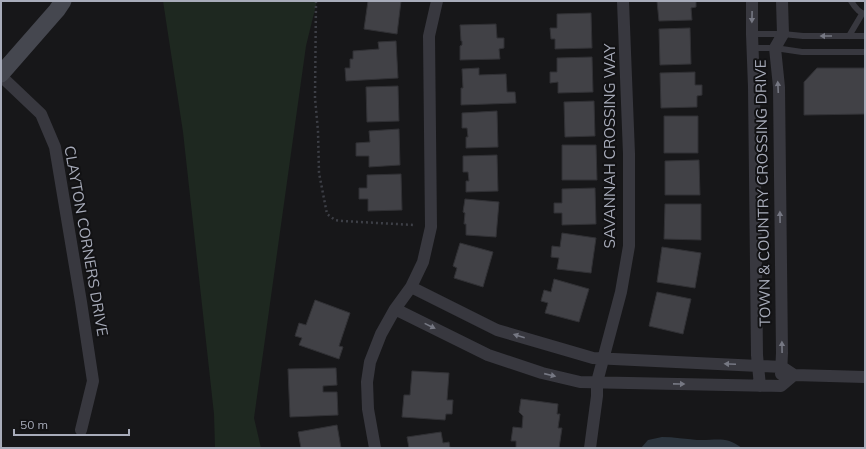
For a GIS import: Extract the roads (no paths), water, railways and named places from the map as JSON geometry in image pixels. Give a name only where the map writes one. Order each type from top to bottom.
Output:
[{"type":"street","points":[[1,75],[63,1]]},
{"type":"street","points":[[375,448],[368,409],[367,382],[370,362],[381,334],[395,309],[411,287],[423,262],[431,227],[429,36],[437,1]]},
{"type":"street","name":"SAVANNAH CROSSING WAY","points":[[590,448],[597,396],[597,382],[621,292],[629,246],[629,154],[624,1]]},
{"type":"street","name":"TOWN & COUNTRY CROSSING DRIVE","points":[[752,1],[758,366],[760,386]]},
{"type":"street","name":"TOWN & COUNTRY CROSSING DRIVE","points":[[781,386],[779,87],[775,48],[782,34],[782,1]]},
{"type":"street","name":"CLAYTON CORNERS DRIVE","points":[[1,75],[41,114],[56,147],[82,302],[93,381],[81,430]]},
{"type":"street","points":[[411,287],[497,330],[593,358],[782,367],[794,375],[865,377]]},
{"type":"street","points":[[395,309],[488,355],[542,373],[580,382],[781,386],[794,375]]},
{"type":"lane","points":[[849,36],[863,14],[853,5],[851,1]]},
{"type":"lane","points":[[752,34],[865,36]]},
{"type":"lane","points":[[752,48],[775,48],[802,52],[865,52]]}]
